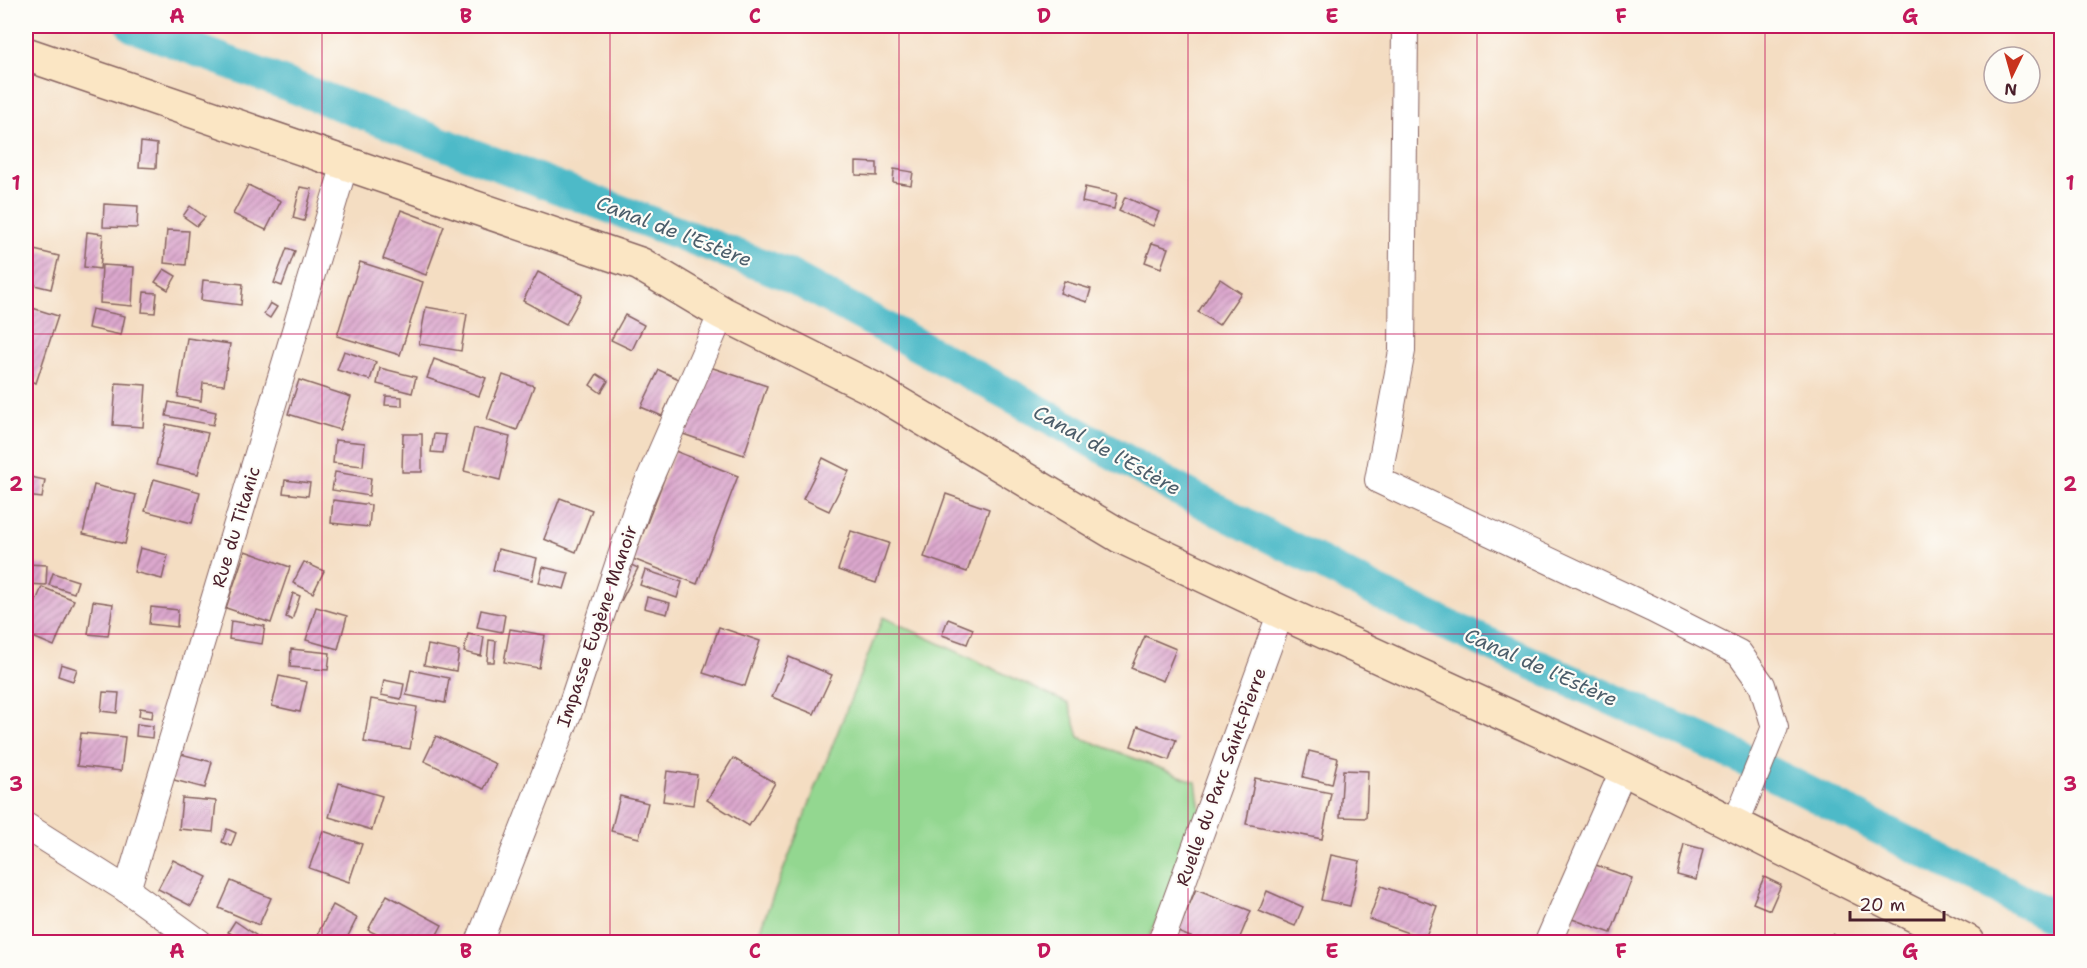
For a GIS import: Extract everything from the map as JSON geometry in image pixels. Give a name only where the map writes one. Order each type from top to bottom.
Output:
[{"type":"street","points":[[1405,26],[1402,351],[1378,480],[1652,609],[1738,653],[1762,685],[1775,727],[1736,825]]},
{"type":"street","points":[[26,55],[639,264],[722,313],[872,388],[1120,536],[1624,769],[1968,942]]},
{"type":"street","name":"Rue du Titanic","points":[[127,890],[345,164]]},
{"type":"street","name":"Impasse Eugène Manoir","points":[[479,942],[570,709],[638,505],[722,313]]},
{"type":"street","name":"Ruelle du Parc Saint-Pierre","points":[[1161,942],[1281,612]]},
{"type":"street","points":[[1548,942],[1624,769]]},
{"type":"street","points":[[26,826],[127,890],[199,942]]},
{"type":"green space","points":[[883,617],[1069,704],[1079,737],[1196,782],[1201,819],[1147,942],[755,942]]},
{"type":"building","points":[[141,142],[157,144],[156,168],[139,167]]},
{"type":"building","points":[[856,162],[877,163],[877,176],[856,175]]},
{"type":"building","points":[[894,169],[913,172],[911,185],[893,182]]},
{"type":"building","points":[[248,185],[281,201],[266,230],[233,214]]},
{"type":"building","points":[[300,187],[312,189],[304,221],[293,218]]},
{"type":"building","points":[[1085,187],[1117,194],[1114,209],[1082,202]]},
{"type":"building","points":[[1125,197],[1159,212],[1153,226],[1119,211]]},
{"type":"building","points":[[104,204],[138,206],[137,228],[103,227]]},
{"type":"building","points":[[190,206],[205,217],[197,226],[183,216]]},
{"type":"building","points":[[401,210],[444,226],[426,275],[383,259]]},
{"type":"building","points":[[167,230],[189,231],[186,265],[164,263]]},
{"type":"building","points":[[87,232],[103,234],[100,269],[84,267]]},
{"type":"building","points":[[1152,243],[1168,248],[1161,268],[1145,262]]},
{"type":"building","points":[[26,248],[59,256],[51,289],[26,283]]},
{"type":"building","points":[[287,248],[295,251],[282,286],[274,283]]},
{"type":"building","points":[[360,262],[423,282],[400,355],[337,336]]},
{"type":"building","points":[[102,265],[134,267],[132,306],[100,303]]},
{"type":"building","points":[[164,269],[176,276],[168,290],[155,282]]},
{"type":"building","points":[[538,272],[582,295],[566,324],[523,301]]},
{"type":"building","points":[[1220,279],[1241,293],[1219,325],[1198,312]]},
{"type":"building","points":[[203,280],[243,284],[241,305],[201,300]]},
{"type":"building","points":[[1064,281],[1091,289],[1087,302],[1060,293]]},
{"type":"building","points":[[144,292],[157,293],[155,313],[142,312]]},
{"type":"building","points":[[270,303],[277,307],[270,318],[264,314]]},
{"type":"building","points":[[26,306],[58,316],[36,383],[26,380]]},
{"type":"building","points":[[426,307],[467,314],[461,351],[419,344]]},
{"type":"building","points":[[92,309],[125,316],[121,335],[88,328]]},
{"type":"building","points":[[625,315],[644,325],[632,350],[611,340]]},
{"type":"building","points":[[187,338],[230,344],[224,385],[203,383],[201,401],[178,397]]},
{"type":"building","points":[[344,351],[376,362],[370,380],[337,370]]},
{"type":"building","points":[[434,359],[486,378],[479,396],[427,378]]},
{"type":"building","points":[[707,366],[767,386],[744,455],[683,434]]},
{"type":"building","points":[[380,368],[416,377],[412,393],[377,384]]},
{"type":"building","points":[[659,370],[679,379],[662,416],[641,407]]},
{"type":"building","points":[[597,374],[608,381],[601,393],[590,385]]},
{"type":"building","points":[[503,375],[534,386],[517,430],[487,419]]},
{"type":"building","points":[[299,380],[351,397],[340,430],[288,414]]},
{"type":"building","points":[[116,383],[146,385],[143,427],[113,425]]},
{"type":"building","points":[[386,396],[402,397],[402,406],[385,405]]},
{"type":"building","points":[[169,402],[216,412],[213,425],[166,416]]},
{"type":"building","points":[[166,424],[208,433],[198,474],[156,465]]},
{"type":"building","points":[[474,428],[510,437],[500,480],[464,471]]},
{"type":"building","points":[[403,434],[422,434],[422,472],[402,472]]},
{"type":"building","points":[[434,434],[446,435],[443,453],[431,452]]},
{"type":"building","points":[[335,440],[365,443],[363,466],[333,463]]},
{"type":"building","points":[[675,451],[738,476],[697,584],[633,559]]},
{"type":"building","points":[[823,458],[849,471],[829,511],[803,499]]},
{"type":"building","points":[[335,472],[371,478],[369,496],[332,490]]},
{"type":"building","points":[[26,476],[45,480],[42,498],[26,496]]},
{"type":"building","points":[[154,479],[200,492],[192,523],[145,511]]},
{"type":"building","points":[[285,480],[310,483],[308,496],[283,493]]},
{"type":"building","points":[[94,485],[136,495],[125,544],[83,534]]},
{"type":"building","points":[[946,494],[989,509],[967,572],[924,557]]},
{"type":"building","points":[[560,498],[592,510],[576,552],[544,539]]},
{"type":"building","points":[[333,500],[371,505],[369,527],[331,523]]},
{"type":"building","points":[[851,531],[889,543],[876,583],[838,570]]},
{"type":"building","points":[[140,548],[168,555],[162,579],[134,572]]},
{"type":"building","points":[[498,549],[537,558],[532,580],[493,570]]},
{"type":"building","points":[[245,551],[290,567],[271,623],[226,608]]},
{"type":"building","points":[[304,562],[324,571],[313,593],[293,583]]},
{"type":"building","points":[[26,564],[47,565],[46,585],[26,584]]},
{"type":"building","points":[[629,564],[638,568],[621,601],[612,596]]},
{"type":"building","points":[[543,567],[569,573],[564,589],[539,583]]},
{"type":"building","points":[[645,570],[682,582],[677,598],[640,585]]},
{"type":"building","points":[[53,573],[78,581],[74,593],[49,585]]},
{"type":"building","points":[[42,587],[74,600],[54,646],[26,634],[26,625]]},
{"type":"building","points":[[293,593],[300,596],[292,620],[286,617]]},
{"type":"building","points":[[647,597],[670,603],[667,614],[644,608]]},
{"type":"building","points":[[93,601],[113,604],[108,636],[88,634]]},
{"type":"building","points":[[151,607],[178,610],[177,627],[149,624]]},
{"type":"building","points":[[316,607],[347,616],[338,649],[306,640]]},
{"type":"building","points":[[481,610],[505,615],[502,632],[477,627]]},
{"type":"building","points":[[948,619],[973,629],[967,644],[942,635]]},
{"type":"building","points":[[231,621],[265,626],[262,644],[229,639]]},
{"type":"building","points":[[719,627],[760,641],[745,686],[703,673]]},
{"type":"building","points":[[510,629],[545,635],[539,668],[504,662]]},
{"type":"building","points":[[468,634],[484,637],[481,656],[464,652]]},
{"type":"building","points":[[1145,636],[1176,649],[1163,681],[1131,668]]},
{"type":"building","points":[[489,640],[496,641],[494,662],[487,662]]},
{"type":"building","points":[[428,645],[459,651],[456,671],[424,665]]},
{"type":"building","points":[[291,649],[330,653],[328,670],[290,667]]},
{"type":"building","points":[[789,657],[832,675],[814,714],[772,697]]},
{"type":"building","points":[[61,664],[77,669],[73,681],[58,676]]},
{"type":"building","points":[[411,670],[449,678],[445,703],[406,695]]},
{"type":"building","points":[[279,676],[307,682],[300,712],[272,706]]},
{"type":"building","points":[[384,680],[404,684],[401,699],[381,695]]},
{"type":"building","points":[[103,692],[119,693],[117,713],[101,711]]},
{"type":"building","points":[[371,699],[417,707],[410,749],[364,742]]},
{"type":"building","points":[[140,708],[153,710],[152,718],[139,716]]},
{"type":"building","points":[[137,724],[153,726],[152,738],[136,736]]},
{"type":"building","points":[[1138,726],[1176,740],[1169,760],[1131,746]]},
{"type":"building","points":[[81,733],[125,737],[121,771],[77,766]]},
{"type":"building","points":[[436,736],[496,764],[484,789],[424,761]]},
{"type":"building","points":[[1309,751],[1338,758],[1332,784],[1303,777]]},
{"type":"building","points":[[177,753],[212,762],[205,788],[170,779]]},
{"type":"building","points":[[733,758],[775,783],[749,826],[707,800]]},
{"type":"building","points":[[1343,770],[1368,771],[1366,818],[1340,817]]},
{"type":"building","points":[[667,771],[697,775],[693,805],[663,801]]},
{"type":"building","points":[[1255,778],[1331,793],[1322,839],[1246,824]]},
{"type":"building","points":[[339,783],[382,796],[372,830],[329,817]]},
{"type":"building","points":[[620,796],[648,803],[639,838],[611,831]]},
{"type":"building","points":[[182,798],[216,801],[213,832],[179,829]]},
{"type":"building","points":[[227,829],[236,833],[231,846],[222,842]]},
{"type":"building","points":[[323,831],[362,844],[349,882],[309,868]]},
{"type":"building","points":[[1684,844],[1703,849],[1696,880],[1677,875]]},
{"type":"building","points":[[1331,855],[1360,861],[1350,906],[1321,900]]},
{"type":"building","points":[[173,860],[207,877],[191,906],[158,889]]},
{"type":"building","points":[[1593,864],[1632,878],[1611,933],[1572,919]]},
{"type":"building","points":[[1764,877],[1781,885],[1770,910],[1753,903]]},
{"type":"building","points":[[231,881],[271,898],[259,925],[219,908]]},
{"type":"building","points":[[1381,886],[1437,906],[1425,939],[1369,919]]},
{"type":"building","points":[[1196,889],[1251,911],[1238,942],[1203,942],[1178,932]]},
{"type":"building","points":[[1267,891],[1303,907],[1295,926],[1259,911]]},
{"type":"building","points":[[387,895],[442,925],[433,942],[392,942],[368,930]]},
{"type":"building","points":[[333,905],[357,918],[345,942],[336,942],[318,933]]},
{"type":"building","points":[[235,921],[260,938],[258,942],[245,942],[228,932]]},
{"type":"building","points":[[1833,934],[1843,941],[1827,942]]},
{"type":"waterway","name":"Canal de l'Estère","points":[[133,26],[786,274],[1010,395],[1175,488],[1407,607],[1723,749],[2062,921]]}]
